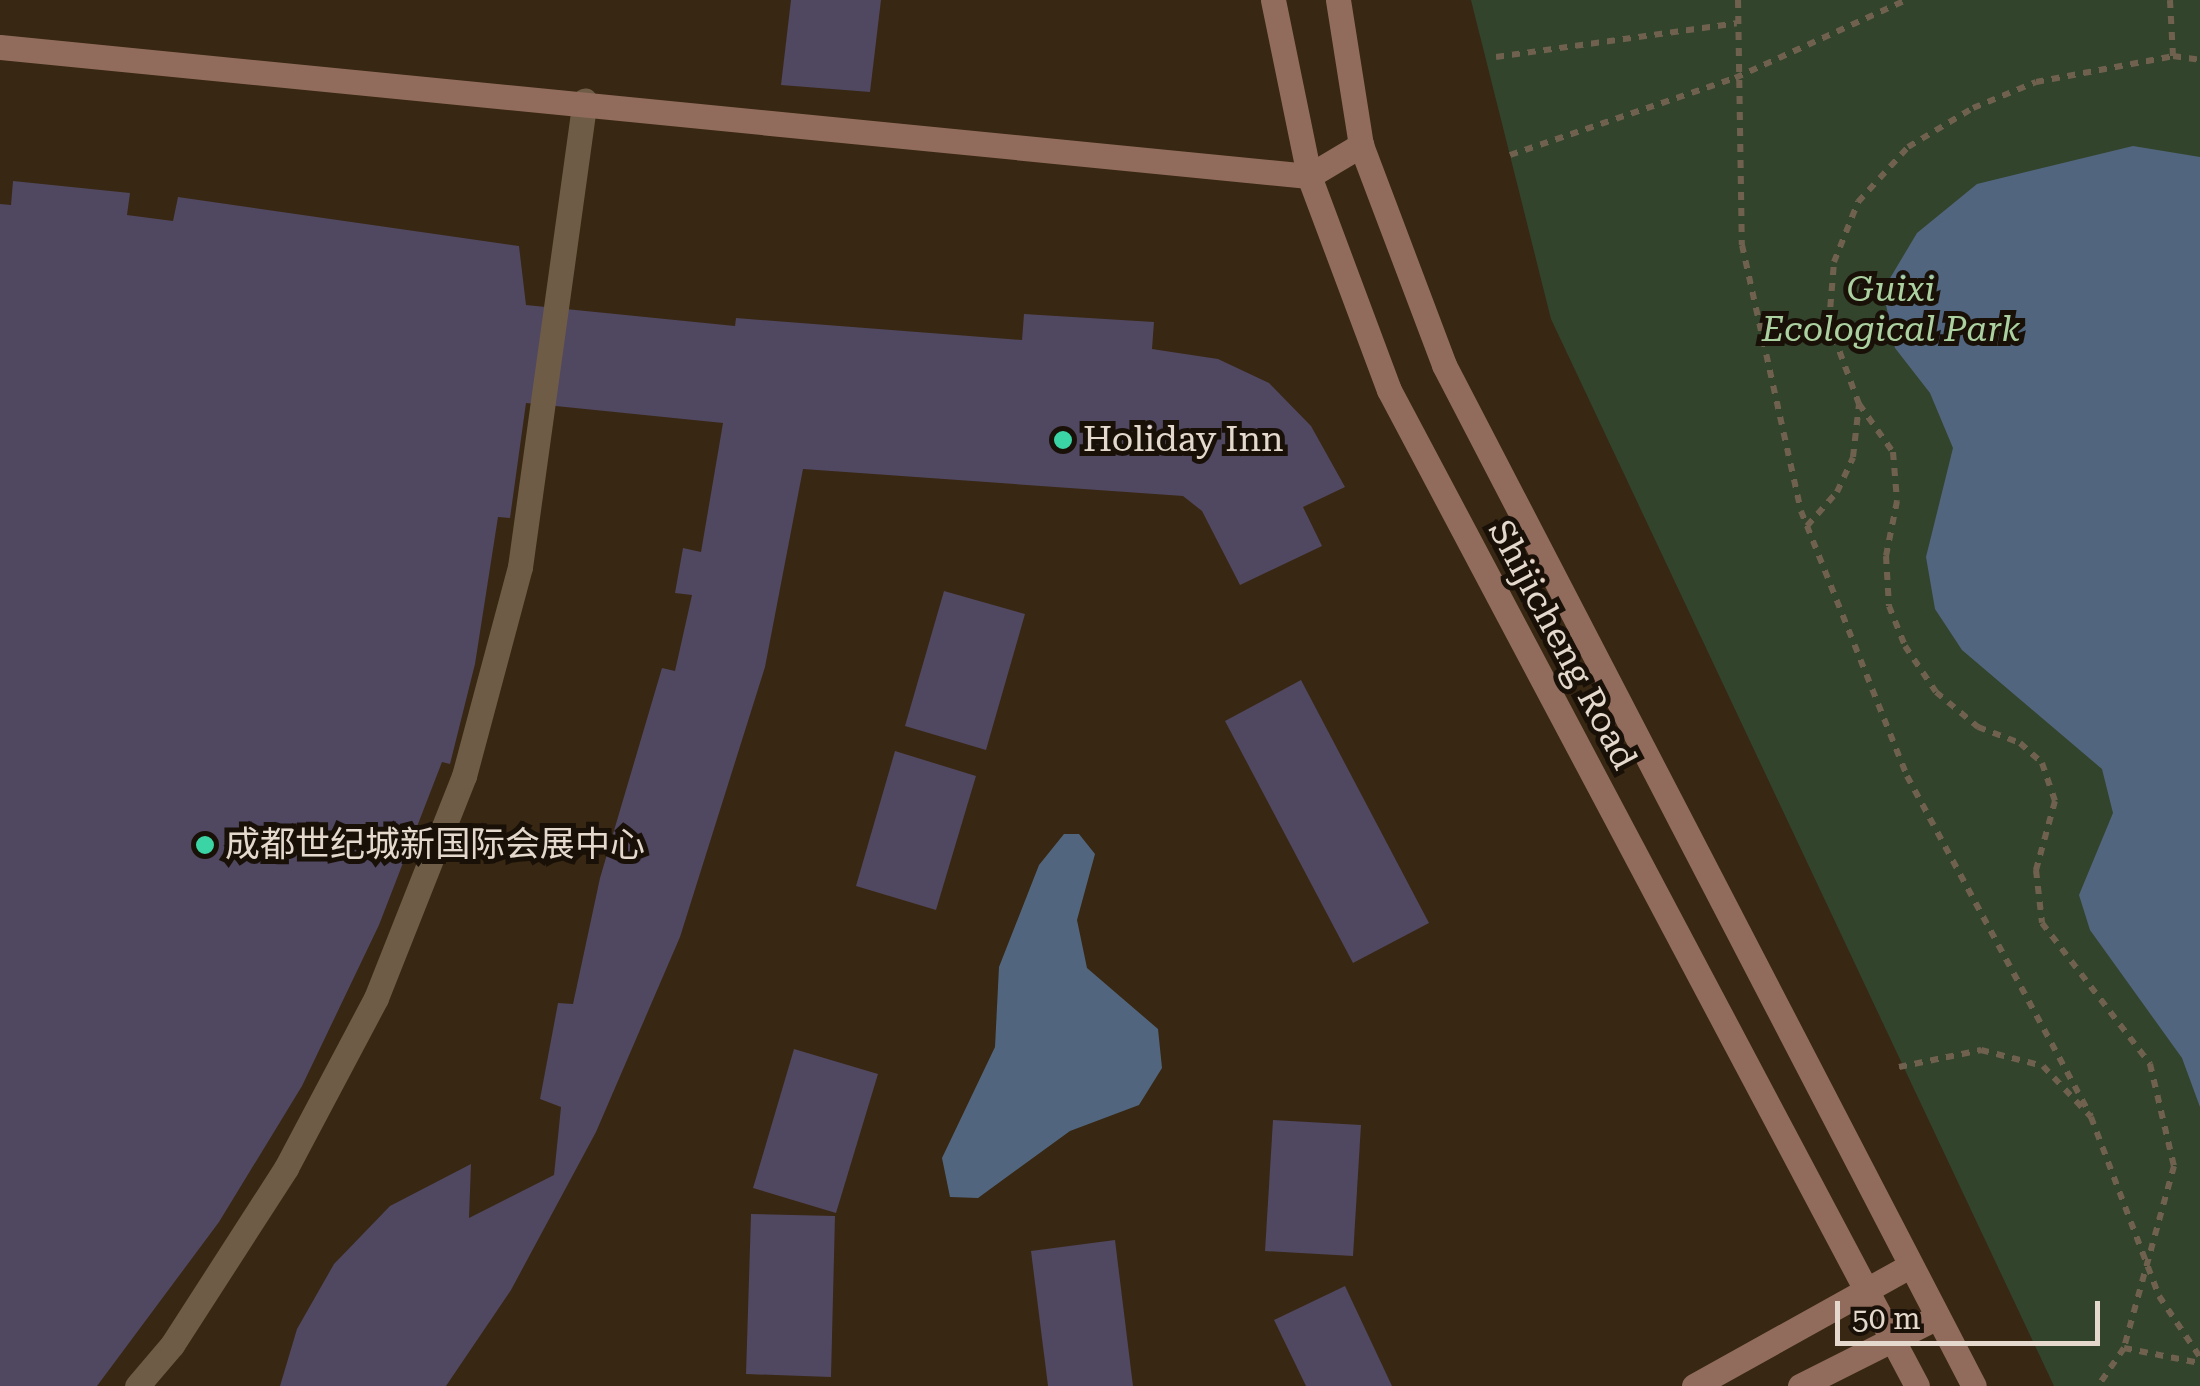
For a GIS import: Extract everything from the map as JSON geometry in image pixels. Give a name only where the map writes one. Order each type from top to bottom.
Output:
[{"type":"main road","name":"Shijicheng Road","points":[[1273,0],[1309,176],[1388,390],[1916,1386]]},
{"type":"main road","name":"Shijicheng Road","points":[[1338,0],[1360,145],[1444,365],[1974,1386]]},
{"type":"main road","points":[[0,47],[585,101],[1309,176],[1360,145]]},
{"type":"main road","points":[[1694,1386],[1910,1266]]},
{"type":"main road","points":[[1800,1386],[1938,1317]]},
{"type":"street","points":[[137,1386],[172,1345],[286,1168],[376,998],[464,776],[520,567],[585,101]]},
{"type":"path","points":[[1738,0],[1735,78],[1742,245],[1807,526],[1907,776],[2090,1117],[2147,1254],[2158,1296],[2200,1360]]},
{"type":"path","points":[[1510,155],[1735,78],[1906,0]]},
{"type":"path","points":[[2170,0],[2173,56]]},
{"type":"path","points":[[1496,57],[1737,23]]},
{"type":"path","points":[[2098,1386],[2124,1348],[2174,1166],[2150,1064],[2042,923],[2036,870],[2055,801],[2042,764],[2020,743],[1978,727],[1936,692],[1905,646],[1889,606],[1886,556],[1896,501],[1893,452],[1859,404],[1830,324],[1834,262],[1858,202],[1908,148],[1973,108],[2036,82],[2173,56],[2200,60]]},
{"type":"path","points":[[1807,526],[1837,492],[1853,457],[1859,404]]},
{"type":"path","points":[[1899,1067],[1981,1050],[2044,1066],[2090,1117]]},
{"type":"path","points":[[2124,1348],[2200,1360]]},
{"type":"green space","name":"Guixi Ecological Park","points":[[1471,0],[2200,0],[2200,1386],[2054,1386],[1551,319]]},
{"type":"water","points":[[2133,146],[2200,157],[2200,1107],[2182,1058],[2090,930],[2079,895],[2113,813],[2102,769],[1962,650],[1935,609],[1926,557],[1953,448],[1930,393],[1895,348],[1883,290],[1917,233],[1977,184]]},
{"type":"water","points":[[1064,834],[1079,834],[1095,854],[1077,920],[1087,968],[1158,1029],[1162,1068],[1139,1105],[1070,1131],[978,1198],[950,1197],[942,1158],[995,1047],[999,967],[1039,865]]},
{"type":"building","points":[[791,0],[881,0],[870,92],[781,85]]},
{"type":"building","points":[[13,181],[130,193],[127,215],[173,221],[178,197],[519,246],[526,305],[735,326],[736,318],[1022,340],[1024,314],[1154,322],[1152,349],[1218,359],[1269,383],[1311,426],[1345,487],[1303,507],[1322,546],[1240,585],[1202,511],[1183,496],[803,469],[765,667],[680,937],[596,1132],[511,1290],[446,1386],[280,1386],[297,1329],[334,1264],[390,1206],[471,1164],[469,1218],[554,1175],[561,1107],[540,1099],[558,1003],[573,1004],[600,878],[662,668],[675,671],[692,595],[675,593],[683,548],[701,552],[723,423],[526,403],[510,518],[498,517],[475,664],[450,764],[442,762],[379,925],[302,1086],[219,1222],[97,1386],[0,1386],[0,204],[11,205]]},
{"type":"building","points":[[944,591],[1025,614],[986,750],[905,726]]},
{"type":"building","points":[[1301,680],[1429,923],[1353,963],[1225,721]]},
{"type":"building","points":[[895,751],[976,776],[936,910],[856,886]]},
{"type":"building","points":[[794,1049],[878,1074],[836,1213],[753,1188]]},
{"type":"building","points":[[1273,1120],[1361,1125],[1353,1256],[1265,1251]]},
{"type":"building","points":[[751,1214],[835,1216],[831,1377],[746,1374]]},
{"type":"building","points":[[1115,1240],[1133,1386],[1048,1386],[1031,1251]]},
{"type":"building","points":[[1345,1286],[1392,1386],[1306,1386],[1274,1320]]},
{"type":"place","name":"Holiday Inn","points":[[1063,440]]},
{"type":"place","name":"成都世纪城新国际会展中心","points":[[205,845]]}]
